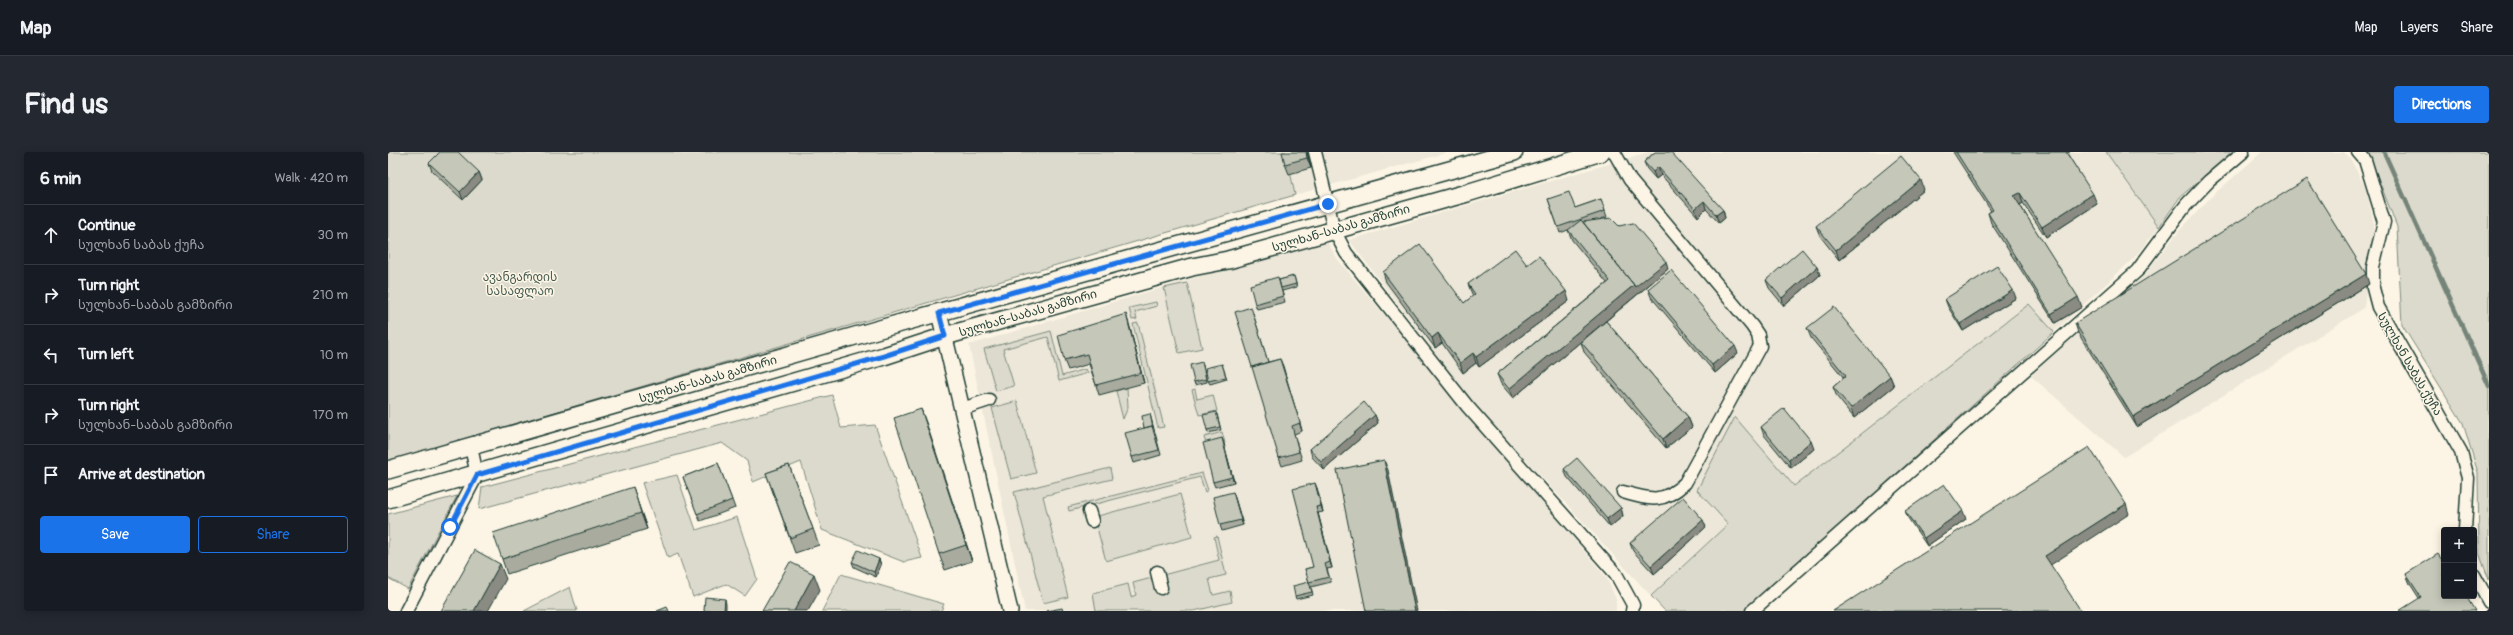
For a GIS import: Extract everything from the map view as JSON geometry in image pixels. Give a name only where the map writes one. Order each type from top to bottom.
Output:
[{"type":"main road","name":"სულხან-საბას გამზირი","points":[[388,470],[939,313],[1514,152]]},
{"type":"main road","name":"სულხან-საბას გამზირი","points":[[388,499],[477,475],[884,356],[945,336],[1334,230],[1601,152]]},
{"type":"street","points":[[1315,152],[1334,230],[1346,254],[1468,407],[1616,574],[1633,606],[1632,611]]},
{"type":"street","points":[[1614,152],[1630,180],[1752,326],[1758,335],[1760,346],[1685,483],[1666,497],[1650,500],[1624,492]]},
{"type":"street","points":[[1752,611],[2137,271],[2186,205],[2209,181],[2243,152]]},
{"type":"street","name":"სულხან საბას ქუჩა","points":[[2358,152],[2365,160],[2384,222],[2373,267],[2374,288],[2378,307],[2460,452],[2468,478],[2465,527]]},
{"type":"street","points":[[939,313],[1010,611]]},
{"type":"street","points":[[962,409],[990,400]]},
{"type":"street","points":[[406,611],[477,475],[471,447]]},
{"type":"street","points":[[1157,572],[1161,588]]},
{"type":"street","points":[[2477,580],[2489,602]]},
{"type":"shaded area","points":[[1286,152],[1449,152],[1295,195]]},
{"type":"shaded area","points":[[1649,152],[2106,152],[2159,227],[2133,259],[2054,332],[2029,304],[1794,486],[1735,417],[1728,524],[1651,596],[1472,401],[1349,240]]},
{"type":"shaded area","points":[[2262,152],[2344,152],[2352,162],[2366,189],[2374,224],[2364,308],[2124,457],[2031,376],[2148,270],[2180,230],[2211,197]]},
{"type":"shaded area","points":[[1327,242],[1339,261],[1606,577],[1616,599],[1616,611],[1025,611],[969,345],[1218,271]]},
{"type":"green space","name":"ავანგარდის სასაფლაო","points":[[388,152],[1286,152],[1295,195],[388,461]]},
{"type":"green space","points":[[2106,152],[2232,152],[2180,197],[2159,227]]},
{"type":"green space","points":[[2368,152],[2489,152],[2489,580],[2479,553],[2478,473],[2463,423],[2402,325],[2397,227]]},
{"type":"green space","points":[[1187,283],[1202,348],[1179,353],[1164,288]]},
{"type":"green space","points":[[1156,302],[1157,306],[1135,312],[1137,319],[1132,320],[1129,308]]},
{"type":"green space","points":[[2029,304],[2054,332],[1744,611],[1665,611],[1651,596],[1728,524],[1697,490],[1735,417],[1794,486]]},
{"type":"green space","points":[[1138,323],[1164,427],[1158,428],[1133,324]]},
{"type":"green space","points":[[1051,331],[1062,376],[1086,369],[1088,373],[1059,381],[1048,337],[1003,349],[1014,386],[996,391],[984,349]]},
{"type":"green space","points":[[1127,388],[1128,407],[1123,419],[1116,391]]},
{"type":"green space","points":[[1195,389],[1197,399],[1213,395],[1217,411],[1199,415],[1192,390]]},
{"type":"green space","points":[[832,395],[841,428],[875,425],[922,558],[904,562],[822,530],[801,462],[753,482],[747,461],[722,443],[479,509],[482,487]]},
{"type":"green space","points":[[1017,401],[1036,473],[1011,479],[992,408]]},
{"type":"green space","points":[[1222,432],[1225,443],[1207,448],[1204,437]]},
{"type":"green space","points":[[1110,468],[1112,479],[1043,496],[1068,597],[1043,603],[1014,492]]},
{"type":"green space","points":[[1202,473],[1208,490],[1205,492],[1200,477],[1069,511],[1068,507]]},
{"type":"green space","points":[[677,475],[696,530],[737,517],[757,579],[745,596],[726,584],[693,597],[678,554],[668,558],[642,483]]},
{"type":"green space","points":[[1180,494],[1192,537],[1106,561],[1094,517]]},
{"type":"green space","points":[[457,496],[408,589],[388,578],[388,514]]},
{"type":"green space","points":[[1217,536],[1226,575],[1209,579],[1213,595],[1230,591],[1232,602],[1194,611],[1096,611],[1093,593],[1128,584],[1131,597],[1136,595],[1133,583],[1219,560],[1214,537]]},
{"type":"green space","points":[[841,574],[944,604],[941,611],[822,611]]},
{"type":"green space","points":[[570,587],[577,611],[524,611]]},
{"type":"building","points":[[440,152],[458,152],[479,172],[460,192],[429,163]]},
{"type":"building","points":[[1282,152],[1306,152],[1307,158],[1285,164]]},
{"type":"building","points":[[1655,152],[1671,152],[1723,210],[1716,215],[1704,201],[1695,209],[1658,167],[1653,172],[1644,162]]},
{"type":"building","points":[[1956,152],[2066,152],[2093,194],[2042,227],[2020,193],[2014,196],[2078,297],[2051,314],[1988,213],[1993,210]]},
{"type":"building","points":[[1901,156],[1921,180],[1836,250],[1816,226]]},
{"type":"building","points":[[2307,179],[2366,274],[2133,417],[2075,323]]},
{"type":"building","points":[[1569,192],[1575,208],[1601,199],[1605,211],[1558,227],[1548,199]]},
{"type":"building","points":[[1611,218],[1619,226],[1633,223],[1666,262],[1635,287],[1583,222]]},
{"type":"building","points":[[1581,220],[1634,285],[1509,389],[1497,374],[1610,281],[1568,230]]},
{"type":"building","points":[[1420,244],[1464,303],[1475,294],[1468,284],[1515,249],[1527,265],[1539,256],[1566,291],[1476,357],[1473,353],[1460,363],[1438,333],[1432,338],[1383,272]]},
{"type":"building","points":[[1802,249],[1817,267],[1782,298],[1766,280]]},
{"type":"building","points":[[1997,266],[2013,290],[1960,324],[1945,299]]},
{"type":"building","points":[[1671,270],[1735,346],[1712,365],[1648,289]]},
{"type":"building","points":[[1294,276],[1296,284],[1281,288],[1279,280]]},
{"type":"building","points":[[1278,277],[1283,296],[1255,304],[1250,285]]},
{"type":"building","points":[[1251,307],[1268,362],[1252,367],[1235,312]]},
{"type":"building","points":[[1834,307],[1890,376],[1851,408],[1833,387],[1846,376],[1807,328]]},
{"type":"building","points":[[1126,314],[1141,373],[1096,385],[1087,354],[1064,360],[1058,335]]},
{"type":"building","points":[[1606,321],[1688,417],[1663,439],[1581,342]]},
{"type":"building","points":[[1280,359],[1300,423],[1292,426],[1299,452],[1279,458],[1252,367]]},
{"type":"building","points":[[1202,362],[1206,379],[1194,382],[1190,365]]},
{"type":"building","points":[[1222,364],[1226,377],[1208,381],[1205,368]]},
{"type":"building","points":[[1364,402],[1375,415],[1321,462],[1310,449]]},
{"type":"building","points":[[1784,408],[1811,441],[1789,460],[1761,427]]},
{"type":"building","points":[[921,409],[966,545],[939,554],[894,418]]},
{"type":"building","points":[[1216,412],[1220,427],[1207,430],[1203,415]]},
{"type":"building","points":[[1150,414],[1153,428],[1152,426],[1144,428],[1142,416]]},
{"type":"building","points":[[1152,426],[1159,450],[1132,457],[1125,433]]},
{"type":"building","points":[[1222,438],[1232,477],[1213,482],[1203,443]]},
{"type":"building","points":[[2089,447],[2126,504],[2045,556],[2081,611],[1833,611]]},
{"type":"building","points":[[1577,458],[1621,508],[1607,519],[1564,469]]},
{"type":"building","points":[[1384,460],[1415,611],[1366,611],[1337,470]]},
{"type":"building","points":[[718,463],[732,500],[697,514],[683,477]]},
{"type":"building","points":[[789,465],[813,529],[790,538],[766,473]]},
{"type":"building","points":[[1315,483],[1321,506],[1316,507],[1330,562],[1325,564],[1329,577],[1309,582],[1305,569],[1313,567],[1293,489]]},
{"type":"building","points":[[1944,484],[1963,511],[1924,538],[1905,511]]},
{"type":"building","points":[[633,487],[641,513],[502,559],[493,533]]},
{"type":"building","points":[[1233,492],[1241,520],[1220,525],[1213,497]]},
{"type":"building","points":[[1683,497],[1703,520],[1651,566],[1630,543]]},
{"type":"building","points":[[475,550],[500,564],[474,611],[441,611]]},
{"type":"building","points":[[858,550],[879,559],[874,572],[852,562]]},
{"type":"building","points":[[2438,554],[2441,558],[2441,599],[2468,599],[2475,611],[2399,611],[2421,597],[2406,574]]},
{"type":"building","points":[[790,562],[814,574],[794,611],[762,611]]},
{"type":"building","points":[[1309,582],[1312,592],[1295,596],[1293,586]]},
{"type":"building","points":[[705,597],[725,599],[724,611],[704,611]]},
{"type":"building","points":[[667,607],[669,611],[657,611]]},
{"type":"building","points":[[1062,608],[1063,611],[1047,611]]},
{"type":"waterway","points":[[2384,152],[2489,386]]},
{"type":"route","points":[[450,527],[477,475],[884,356],[945,336],[939,313],[1328,204]]}]
